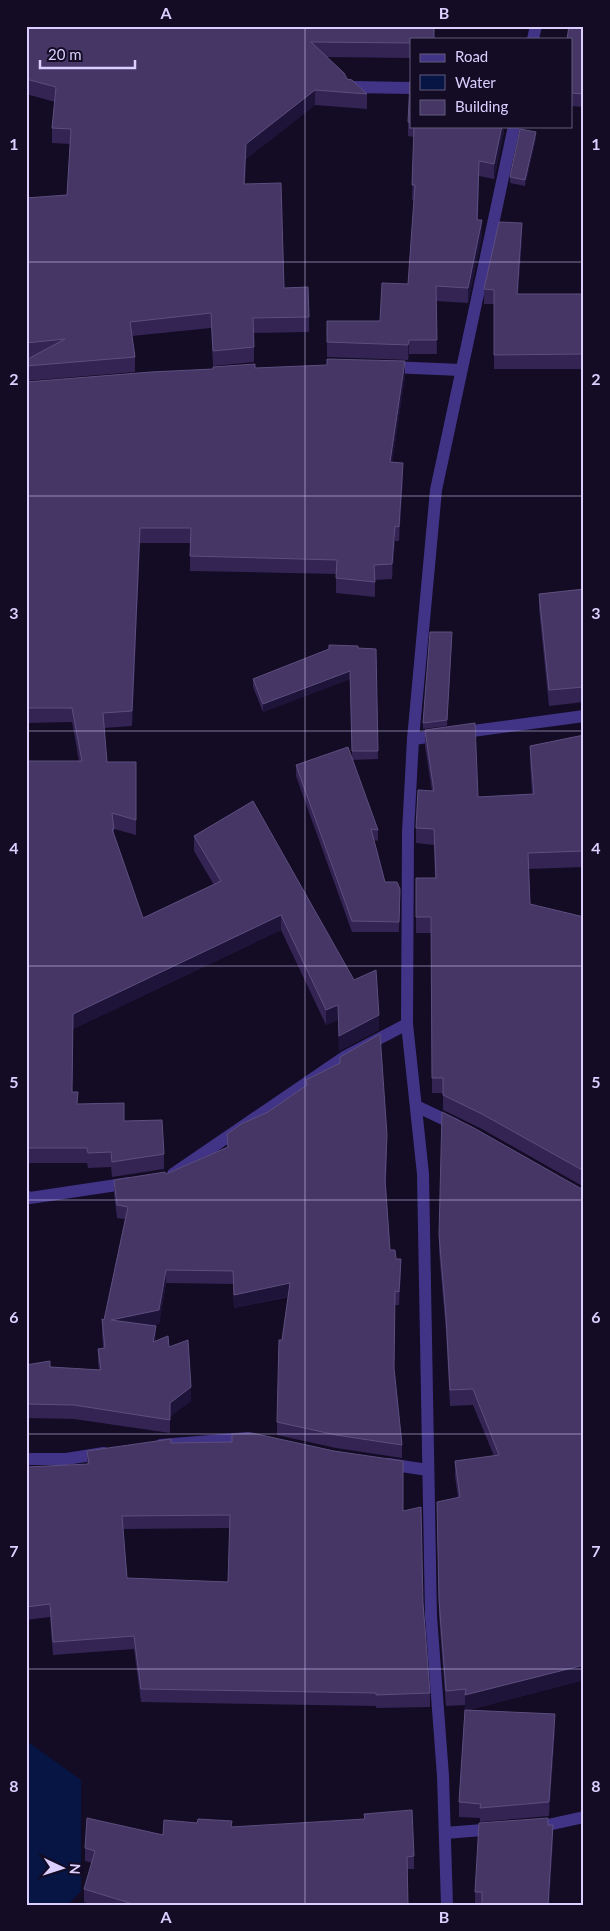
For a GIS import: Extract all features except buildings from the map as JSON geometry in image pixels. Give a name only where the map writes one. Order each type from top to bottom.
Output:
[{"type":"street","points":[[352,87],[410,88]]},
{"type":"street","points":[[447,1905],[443,1776],[431,1616],[423,1174],[407,1024],[408,832],[413,739],[436,490],[514,128]]},
{"type":"street","points":[[376,367],[461,370]]},
{"type":"street","points":[[413,739],[584,716]]},
{"type":"street","points":[[158,1179],[168,1177],[346,1056],[407,1024]]},
{"type":"street","points":[[416,1106],[469,1132]]},
{"type":"street","points":[[26,1196],[30,1198],[139,1182]]},
{"type":"street","points":[[153,1446],[183,1442],[253,1438],[262,1440]]},
{"type":"street","points":[[26,1459],[66,1459],[114,1452]]},
{"type":"street","points":[[372,1462],[428,1470]]},
{"type":"street","points":[[445,1833],[548,1825],[584,1817]]},
{"type":"water","points":[[31,1744],[81,1780],[81,1891],[68,1905],[26,1905],[26,1745]]}]
